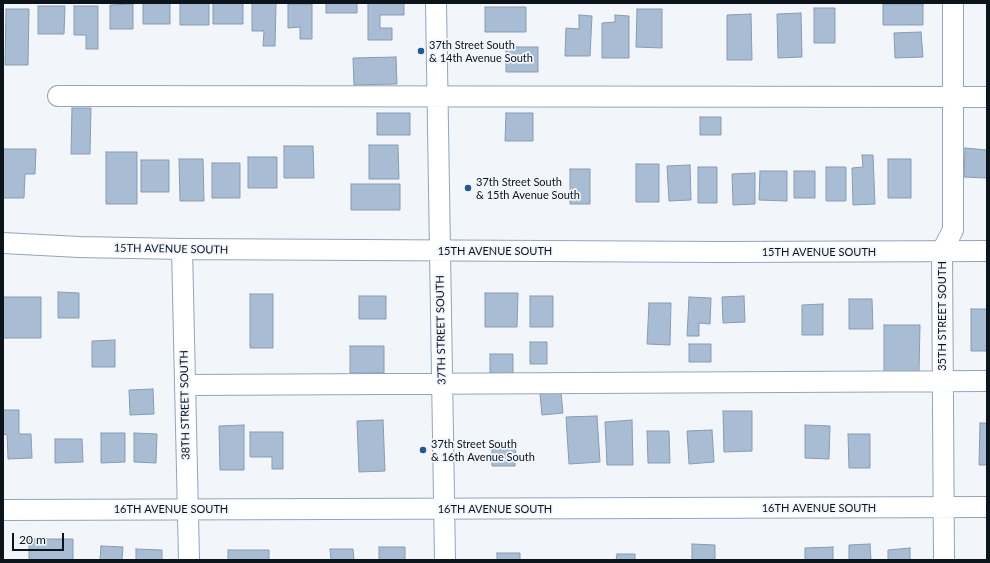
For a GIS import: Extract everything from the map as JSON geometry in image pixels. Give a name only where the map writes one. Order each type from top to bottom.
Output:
[{"type":"street","name":"37TH STREET SOUTH","points":[[436,3],[444,560]]},
{"type":"street","name":"35TH STREET SOUTH","points":[[944,560],[942,251],[953,230],[953,3]]},
{"type":"street","points":[[58,96],[987,97]]},
{"type":"street","name":"15TH AVENUE SOUTH","points":[[3,243],[79,248],[182,250],[730,252],[987,251]]},
{"type":"street","name":"38TH STREET SOUTH","points":[[182,250],[189,560]]},
{"type":"street","points":[[185,385],[987,381]]},
{"type":"street","name":"16TH AVENUE SOUTH","points":[[3,510],[987,507]]},
{"type":"building","points":[[143,3],[170,3],[170,24],[143,24]]},
{"type":"building","points":[[180,3],[209,3],[209,25],[180,25]]},
{"type":"building","points":[[213,3],[243,3],[243,24],[213,24]]},
{"type":"building","points":[[252,3],[276,3],[275,46],[263,46],[264,31],[252,31]]},
{"type":"building","points":[[326,3],[357,3],[357,13],[326,13]]},
{"type":"building","points":[[368,3],[404,3],[404,15],[380,15],[380,28],[392,28],[392,40],[368,40]]},
{"type":"building","points":[[133,4],[133,29],[110,29],[110,5]]},
{"type":"building","points":[[288,4],[312,4],[312,39],[300,39],[300,27],[288,28]]},
{"type":"building","points":[[883,4],[923,4],[923,25],[883,25]]},
{"type":"building","points":[[38,6],[65,6],[64,34],[38,34]]},
{"type":"building","points":[[74,6],[98,6],[98,49],[86,49],[86,35],[74,35]]},
{"type":"building","points":[[485,7],[526,7],[526,32],[485,32]]},
{"type":"building","points":[[814,8],[835,8],[835,43],[814,43]]},
{"type":"building","points":[[6,9],[29,9],[28,65],[5,65]]},
{"type":"building","points":[[637,9],[662,9],[662,48],[636,47]]},
{"type":"building","points":[[801,13],[802,57],[778,58],[777,14]]},
{"type":"building","points":[[751,14],[752,60],[727,60],[727,15]]},
{"type":"building","points":[[579,15],[592,16],[590,56],[565,56],[566,28],[579,29]]},
{"type":"building","points":[[615,15],[629,16],[629,58],[602,58],[602,23],[615,22]]},
{"type":"building","points":[[921,32],[923,57],[895,58],[894,33]]},
{"type":"building","points":[[506,47],[538,47],[538,72],[506,72]]},
{"type":"building","points":[[396,57],[397,84],[354,85],[353,58]]},
{"type":"building","points":[[72,108],[91,108],[90,154],[71,154]]},
{"type":"building","points":[[377,113],[410,113],[410,135],[377,135]]},
{"type":"building","points":[[506,113],[533,113],[533,141],[505,141]]},
{"type":"building","points":[[700,117],[721,117],[721,135],[700,135]]},
{"type":"building","points":[[369,145],[398,145],[399,179],[369,179]]},
{"type":"building","points":[[284,146],[313,146],[314,178],[284,178]]},
{"type":"building","points":[[965,148],[987,150],[987,178],[964,177]]},
{"type":"building","points":[[3,149],[36,149],[35,174],[25,174],[24,198],[3,198]]},
{"type":"building","points":[[106,152],[137,152],[137,204],[106,204]]},
{"type":"building","points":[[862,155],[873,155],[875,204],[853,205],[852,168],[863,167]]},
{"type":"building","points":[[248,157],[277,157],[277,188],[248,188]]},
{"type":"building","points":[[179,159],[203,159],[204,201],[180,201]]},
{"type":"building","points":[[888,159],[911,159],[911,198],[888,198]]},
{"type":"building","points":[[141,160],[169,160],[169,192],[141,192]]},
{"type":"building","points":[[212,163],[240,163],[240,198],[212,198]]},
{"type":"building","points":[[636,164],[659,164],[659,202],[636,202]]},
{"type":"building","points":[[690,165],[691,200],[669,201],[667,166]]},
{"type":"building","points":[[698,167],[717,167],[717,203],[698,203]]},
{"type":"building","points":[[826,167],[846,167],[846,201],[826,201]]},
{"type":"building","points":[[570,169],[590,169],[590,204],[570,204]]},
{"type":"building","points":[[760,171],[787,171],[787,201],[759,200]]},
{"type":"building","points":[[794,171],[815,171],[815,198],[794,198]]},
{"type":"building","points":[[755,173],[755,204],[733,205],[732,174]]},
{"type":"building","points":[[351,184],[400,184],[400,210],[351,210]]},
{"type":"building","points":[[58,292],[79,293],[79,318],[58,318]]},
{"type":"building","points":[[485,293],[518,293],[517,327],[485,327]]},
{"type":"building","points":[[250,294],[273,294],[273,348],[250,348]]},
{"type":"building","points":[[359,296],[386,296],[386,319],[359,319]]},
{"type":"building","points":[[530,296],[553,296],[553,327],[530,327]]},
{"type":"building","points":[[744,296],[745,322],[723,323],[722,297]]},
{"type":"building","points":[[3,297],[41,297],[41,338],[3,338]]},
{"type":"building","points":[[689,297],[711,298],[710,324],[699,323],[699,336],[687,336]]},
{"type":"building","points":[[849,299],[872,299],[873,329],[849,329]]},
{"type":"building","points":[[649,303],[671,303],[670,345],[647,344]]},
{"type":"building","points":[[823,304],[823,335],[802,335],[802,305]]},
{"type":"building","points":[[971,309],[987,309],[987,351],[971,351]]},
{"type":"building","points":[[884,325],[920,325],[919,372],[884,372]]},
{"type":"building","points":[[115,340],[115,367],[92,367],[92,341]]},
{"type":"building","points":[[530,342],[547,342],[547,364],[530,364]]},
{"type":"building","points":[[689,344],[711,344],[711,362],[689,362]]},
{"type":"building","points":[[350,346],[384,346],[384,373],[350,373]]},
{"type":"building","points":[[490,354],[513,354],[513,376],[490,376]]},
{"type":"building","points":[[153,389],[154,414],[130,415],[129,390]]},
{"type":"building","points":[[561,392],[563,413],[542,415],[540,394]]},
{"type":"building","points":[[3,410],[19,410],[19,434],[31,434],[32,458],[8,459],[7,434],[3,435]]},
{"type":"building","points":[[723,411],[752,411],[752,451],[724,452]]},
{"type":"building","points":[[597,416],[600,462],[569,464],[566,417]]},
{"type":"building","points":[[383,420],[385,471],[359,472],[357,421]]},
{"type":"building","points":[[632,420],[633,465],[607,465],[605,422]]},
{"type":"building","points":[[980,423],[987,423],[987,465],[979,465]]},
{"type":"building","points":[[244,425],[244,470],[220,470],[219,426]]},
{"type":"building","points":[[805,425],[830,426],[829,459],[805,458]]},
{"type":"building","points":[[712,430],[714,462],[689,464],[687,431]]},
{"type":"building","points":[[647,431],[669,431],[670,463],[648,463]]},
{"type":"building","points":[[250,432],[283,432],[283,469],[272,469],[272,457],[250,457]]},
{"type":"building","points":[[101,433],[125,433],[125,462],[101,463]]},
{"type":"building","points":[[134,433],[157,434],[156,463],[134,462]]},
{"type":"building","points":[[848,434],[870,434],[870,468],[849,468]]},
{"type":"building","points":[[55,439],[82,439],[83,462],[55,463]]},
{"type":"building","points":[[492,441],[516,442],[515,466],[492,466]]},
{"type":"building","points":[[29,539],[73,539],[73,560],[29,560]]},
{"type":"building","points":[[692,544],[715,545],[715,560],[692,560]]},
{"type":"building","points":[[870,544],[871,560],[849,560],[849,545]]},
{"type":"building","points":[[101,546],[123,547],[122,560],[100,560]]},
{"type":"building","points":[[379,547],[405,547],[405,560],[379,560]]},
{"type":"building","points":[[833,547],[833,560],[805,560],[805,548]]},
{"type":"building","points":[[910,548],[910,560],[888,560],[888,550]]},
{"type":"building","points":[[136,549],[162,550],[162,560],[136,560]]},
{"type":"building","points":[[330,549],[353,549],[354,560],[331,560]]},
{"type":"building","points":[[228,550],[269,550],[269,560],[228,560]]},
{"type":"building","points":[[497,553],[520,553],[520,560],[497,560]]},
{"type":"building","points":[[617,554],[635,554],[635,560],[616,560]]},
{"type":"place","name":"37th Street South & 14th Avenue South","points":[[421,51]]},
{"type":"place","name":"37th Street South & 15th Avenue South","points":[[468,188]]},
{"type":"place","name":"37th Street South & 16th Avenue South","points":[[423,450]]}]
